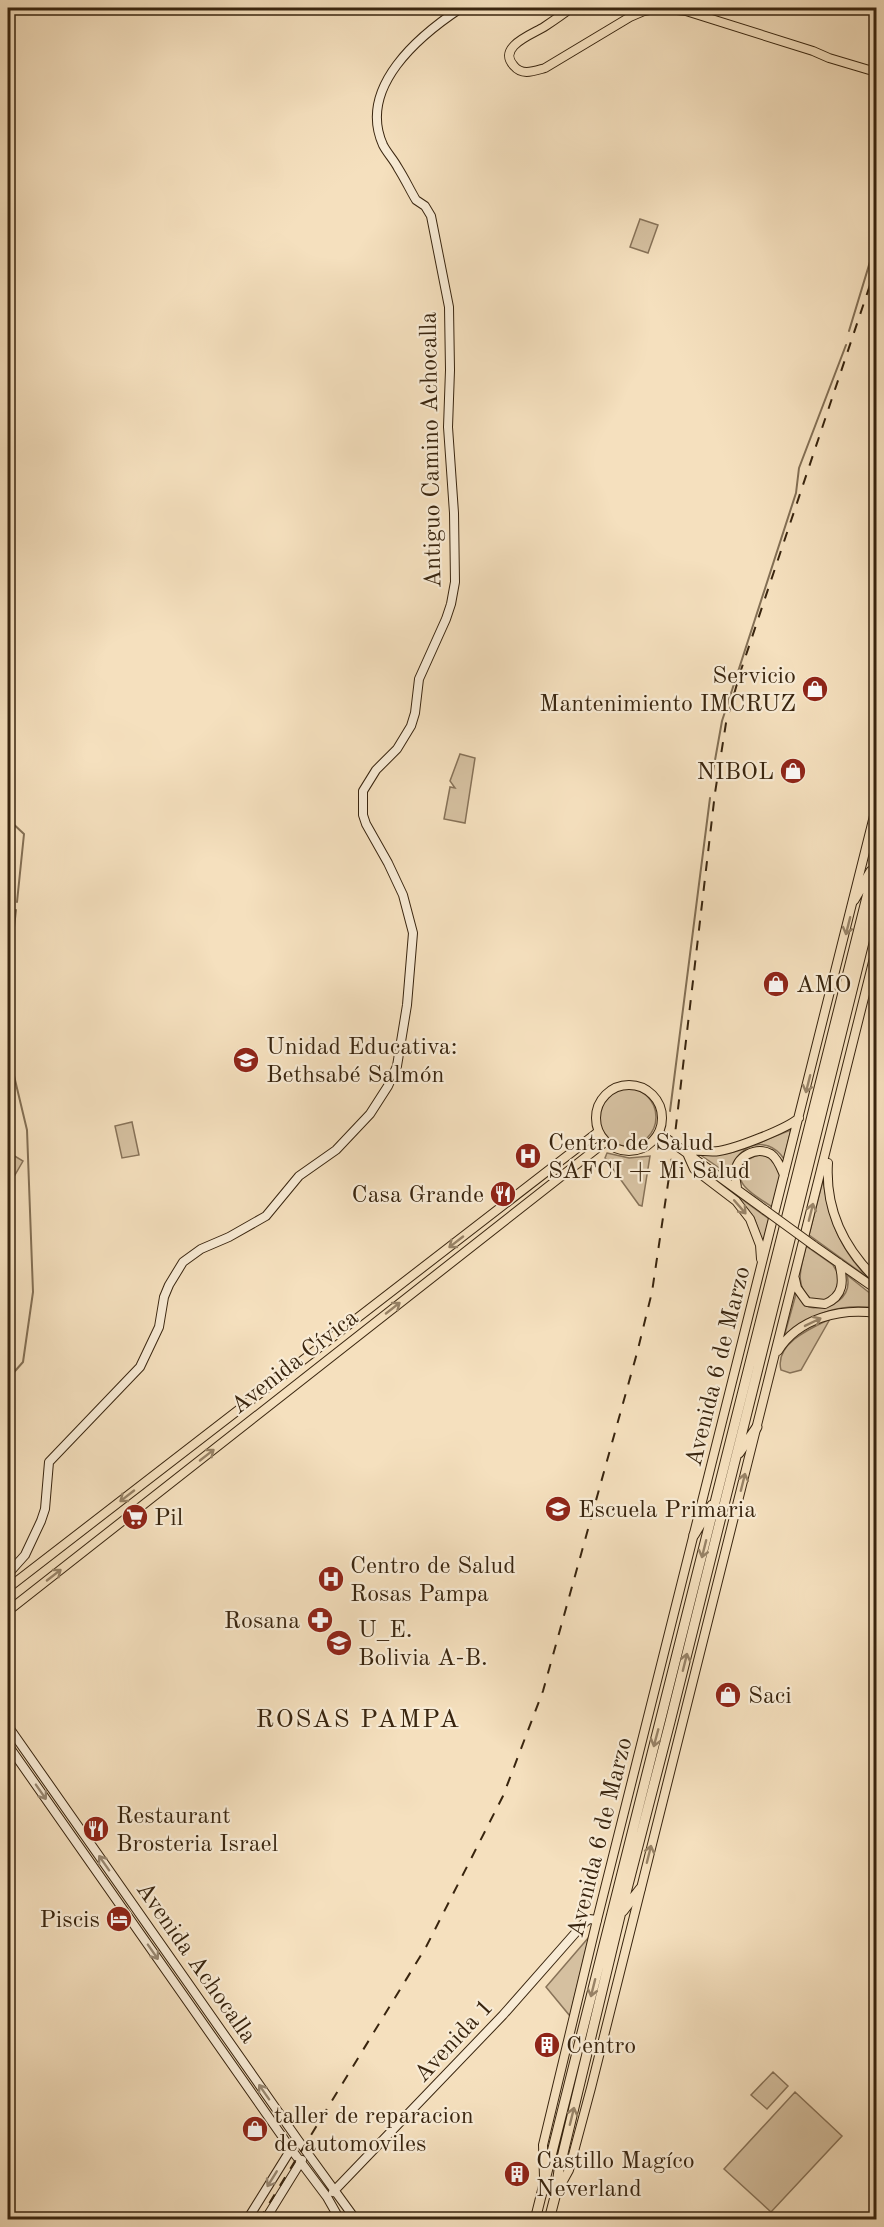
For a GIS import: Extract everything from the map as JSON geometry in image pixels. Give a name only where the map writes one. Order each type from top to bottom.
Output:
[{"type":"highway","points":[[854,900],[876,861]]},
{"type":"highway","name":"Avenida 6 de Marzo","points":[[535,2220],[876,861]]},
{"type":"highway","name":"Avenida 6 de Marzo","points":[[549,2220],[620,1916],[876,894]]},
{"type":"highway","points":[[736,1457],[757,1427]]},
{"type":"highway","points":[[694,1535],[717,1495]]},
{"type":"highway","points":[[620,1916],[640,1889]]},
{"type":"main road","name":"Antiguo Camino Achocalla","points":[[8,1574],[25,1555],[41,1521],[45,1509],[49,1462],[140,1367],[159,1327],[164,1297],[183,1262],[201,1249],[229,1238],[266,1216],[299,1176],[336,1150],[370,1114],[388,1086],[397,1066],[407,1005],[413,933],[403,895],[366,824],[362,802],[363,791],[376,770],[397,749],[411,726],[415,713],[418,680],[433,651],[452,604],[455,582],[454,513],[448,427],[449,307],[443,275],[431,216],[416,200],[383,144],[378,118],[385,84],[395,66],[435,27],[461,8]]},
{"type":"main road","points":[[571,8],[517,42],[512,49],[510,59],[513,66],[522,72],[545,68],[630,17],[659,8],[701,14],[813,51],[849,60],[876,72]]},
{"type":"main road","name":"Avenida 6 de Marzo","points":[[544,2178],[543,2145],[597,1920],[876,808]]},
{"type":"main road","name":"Avenida 6 de Marzo","points":[[556,2193],[569,2170],[876,950]]},
{"type":"main road","points":[[628,1084],[648,1090],[658,1101],[662,1117],[659,1133],[649,1144],[635,1150],[619,1150],[605,1142],[598,1132],[595,1116],[599,1102],[611,1089],[628,1084]]},
{"type":"main road","points":[[686,1151],[699,1149],[720,1151],[789,1126],[799,1118]]},
{"type":"main road","points":[[8,1588],[598,1132]]},
{"type":"main road","points":[[659,1133],[876,1290]]},
{"type":"main road","name":"Avenida Cívica","points":[[8,1611],[605,1142]]},
{"type":"main road","points":[[829,1144],[827,1175],[831,1209],[847,1245],[859,1263],[876,1280]]},
{"type":"main road","points":[[686,1151],[694,1169],[736,1201],[750,1219],[760,1245],[762,1268]]},
{"type":"main road","points":[[737,1189],[735,1174],[738,1163],[744,1156],[753,1152],[771,1154],[784,1175]]},
{"type":"main road","points":[[795,1277],[797,1288],[807,1302],[825,1304],[839,1295],[843,1285],[839,1263]]},
{"type":"main road","points":[[773,1362],[786,1340],[813,1321],[851,1311],[876,1313]]},
{"type":"main road","name":"Avenida Achocalla","points":[[8,1726],[356,2220]]},
{"type":"main road","name":"Avenida Achocalla","points":[[8,1744],[327,2197],[340,2220]]},
{"type":"main road","name":"Avenida 1","points":[[327,2197],[503,2015],[585,1922],[589,1919],[597,1920]]},
{"type":"main road","points":[[247,2220],[298,2140]]},
{"type":"main road","points":[[265,2220],[307,2152]]},
{"type":"shaded area","points":[[640,219],[658,225],[648,253],[630,247]]},
{"type":"shaded area","points":[[460,754],[475,758],[465,823],[444,819],[450,787],[455,788],[450,781]]},
{"type":"shaded area","points":[[627,1088],[643,1093],[651,1101],[656,1117],[651,1133],[643,1141],[627,1146],[611,1141],[603,1133],[598,1117],[603,1101],[611,1093]]},
{"type":"shaded area","points":[[132,1122],[139,1155],[122,1158],[115,1126]]},
{"type":"shaded area","points":[[791,1130],[784,1159],[768,1146],[752,1146],[738,1157],[731,1176],[699,1154],[735,1152]]},
{"type":"shaded area","points":[[8,1152],[23,1161],[8,1187]]},
{"type":"shaded area","points":[[607,1153],[629,1158],[650,1156],[642,1206],[605,1158]]},
{"type":"shaded area","points":[[762,1154],[776,1164],[779,1170],[779,1184],[772,1207],[748,1190],[740,1179],[742,1166],[750,1158]]},
{"type":"shaded area","points":[[707,1174],[769,1219],[763,1243],[754,1218]]},
{"type":"shaded area","points":[[823,1180],[828,1208],[842,1244],[867,1277],[809,1235]]},
{"type":"shaded area","points":[[806,1246],[833,1265],[839,1275],[836,1293],[824,1301],[811,1299],[805,1293],[800,1281]]},
{"type":"shaded area","points":[[847,1275],[876,1298],[876,1308],[850,1307],[827,1312],[815,1316],[784,1337],[796,1294],[809,1307],[832,1305],[847,1290]]},
{"type":"shaded area","points":[[830,1319],[801,1370],[790,1373],[781,1370],[780,1361],[788,1345],[804,1332]]},
{"type":"shaded area","points":[[589,1937],[570,2016],[546,1987]]},
{"type":"shaded area","points":[[773,2072],[788,2086],[767,2109],[751,2095]]},
{"type":"shaded area","points":[[795,2092],[842,2136],[771,2212],[724,2169]]},
{"type":"waterway","points":[[849,331],[876,242]]},
{"type":"waterway","points":[[712,777],[722,721],[796,493],[799,468],[846,345]]},
{"type":"waterway","points":[[670,1111],[710,798]]},
{"type":"waterway","points":[[8,819],[24,834],[17,902]]},
{"type":"waterway","points":[[8,979],[16,910]]},
{"type":"waterway","points":[[8,1009],[10,1059],[27,1130],[33,1292],[23,1362],[8,1379]]},
{"type":"railway","points":[[259,2220],[426,1947],[503,1796],[543,1691],[652,1292],[674,1143],[715,793],[726,723],[740,673],[876,267]]},
{"type":"place","name":"Servicio Mantenimiento IMCRUZ","points":[[815,689]]},
{"type":"place","name":"NIBOL","points":[[793,771]]},
{"type":"place","name":"AMO","points":[[776,984]]},
{"type":"place","name":"Unidad Educativa: Bethsabé Salmón","points":[[246,1060]]},
{"type":"place","name":"Centro de Salud SAFCI + Mi Salud","points":[[528,1156]]},
{"type":"place","name":"Casa Grande","points":[[503,1194]]},
{"type":"place","name":"Escuela Primaria","points":[[558,1509]]},
{"type":"place","name":"Pil","points":[[135,1517]]},
{"type":"place","name":"Centro de Salud Rosas Pampa","points":[[331,1579]]},
{"type":"place","name":"Rosana","points":[[320,1620]]},
{"type":"place","name":"U_E. Bolivia A-B.","points":[[339,1643]]},
{"type":"place","name":"Saci","points":[[728,1695]]},
{"type":"place","name":"Restaurant Brosteria Israel","points":[[96,1829]]},
{"type":"place","name":"Piscis","points":[[119,1919]]},
{"type":"place","name":"Centro","points":[[547,2045]]},
{"type":"place","name":"taller de reparacion de automoviles","points":[[255,2129]]},
{"type":"place","name":"Castillo Magíco Neverland","points":[[517,2174]]},
{"type":"district","name":"ROSAS PAMPA","points":[[358,1718]]}]
